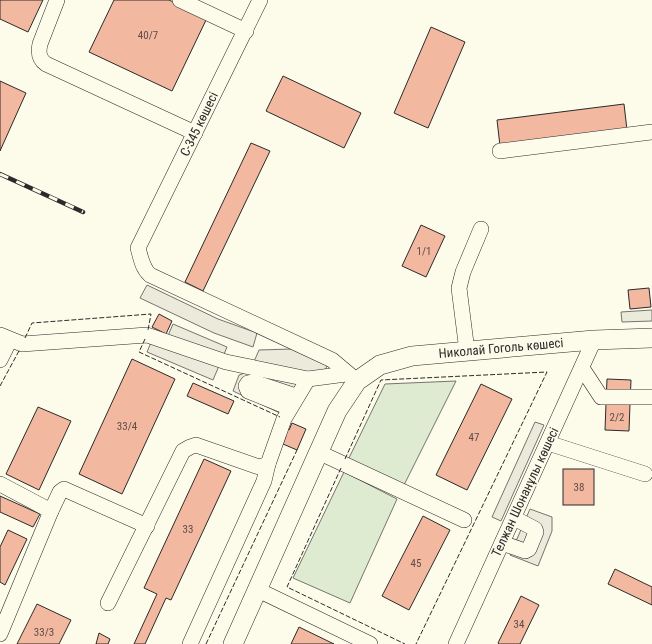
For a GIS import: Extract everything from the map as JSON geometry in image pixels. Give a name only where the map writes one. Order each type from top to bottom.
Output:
[{"type":"main road","name":"Николай Гоголь көшесі","points":[[352,378],[380,365],[412,356],[594,340],[652,338]]},
{"type":"main road","points":[[233,644],[256,589],[352,378]]},
{"type":"street","points":[[57,0],[40,44],[39,51],[41,60],[46,64],[195,133]]},
{"type":"street","points":[[180,0],[246,31]]},
{"type":"street","name":"С-345 көшесі","points":[[260,0],[138,248],[145,271],[150,275],[332,360],[352,378]]},
{"type":"street","points":[[500,151],[652,132]]},
{"type":"street","points":[[467,351],[459,288],[463,272],[481,229]]},
{"type":"street","points":[[0,360],[5,338],[22,344],[146,335],[226,362],[308,379],[352,378]]},
{"type":"street","name":"Телжан Шонанұлы көшесі","points":[[456,644],[594,340]]},
{"type":"street","points":[[582,368],[601,396],[652,397]]},
{"type":"street","points":[[190,644],[264,481],[268,464],[284,419],[308,379]]},
{"type":"street","points":[[548,443],[644,474]]},
{"type":"street","points":[[108,603],[183,451],[196,445],[203,446],[259,467],[268,464]]},
{"type":"street","points":[[318,452],[464,520]]},
{"type":"street","points":[[0,484],[51,511]]},
{"type":"street","points":[[0,634],[51,511],[60,492],[64,489],[67,489],[147,526]]},
{"type":"street","points":[[502,543],[525,551],[529,549],[536,529],[514,518]]},
{"type":"street","points":[[256,589],[370,644]]},
{"type":"green space","points":[[456,381],[404,485],[348,460],[385,384]]},
{"type":"green space","points":[[344,472],[397,499],[350,603],[293,578]]},
{"type":"shaded area","points":[[147,285],[218,319],[257,333],[253,347],[214,333],[140,298]]},
{"type":"shaded area","points":[[652,310],[652,321],[622,322],[621,312]]},
{"type":"shaded area","points":[[173,324],[227,347],[213,380],[147,352],[155,333],[167,338]]},
{"type":"shaded area","points":[[292,349],[328,364],[324,372],[282,414],[233,391],[239,375],[250,371],[259,350]]},
{"type":"shaded area","points":[[535,422],[544,425],[501,521],[492,517]]},
{"type":"shaded area","points":[[530,509],[552,517],[552,531],[538,566],[510,555]]},
{"type":"building","points":[[0,0],[43,0],[28,32],[0,19]]},
{"type":"building","points":[[114,0],[169,0],[207,18],[172,91],[89,52]]},
{"type":"building","points":[[431,27],[465,42],[428,128],[394,113]]},
{"type":"building","points":[[283,76],[361,113],[344,148],[266,111]]},
{"type":"building","points":[[0,81],[26,93],[0,151]]},
{"type":"building","points":[[624,104],[627,130],[500,146],[497,120]]},
{"type":"building","points":[[251,143],[270,151],[203,291],[185,282]]},
{"type":"building","points":[[421,225],[445,236],[426,277],[402,266]]},
{"type":"building","points":[[649,288],[651,307],[630,309],[628,290]]},
{"type":"building","points":[[159,314],[172,321],[166,334],[152,327]]},
{"type":"building","points":[[132,359],[175,379],[122,494],[79,474]]},
{"type":"building","points":[[607,379],[631,380],[630,404],[606,403]]},
{"type":"building","points":[[193,383],[234,401],[228,414],[187,396]]},
{"type":"building","points":[[481,384],[512,399],[467,490],[436,475]]},
{"type":"building","points":[[606,403],[630,404],[629,431],[605,430]]},
{"type":"building","points":[[38,407],[71,421],[39,490],[6,474]]},
{"type":"building","points":[[292,423],[306,429],[297,450],[283,444],[286,436],[282,434],[285,428],[289,430]]},
{"type":"building","points":[[204,459],[231,471],[171,600],[166,598],[145,644],[134,644],[157,594],[144,588]]},
{"type":"building","points":[[563,469],[594,469],[594,505],[563,505]]},
{"type":"building","points":[[0,496],[40,514],[33,527],[0,512]]},
{"type":"building","points":[[423,516],[450,530],[409,610],[382,596]]},
{"type":"building","points":[[8,530],[27,539],[5,585],[0,582],[0,547]]},
{"type":"building","points":[[615,569],[652,587],[652,605],[608,584]]},
{"type":"building","points":[[521,596],[539,605],[520,644],[499,644],[498,643]]},
{"type":"building","points":[[37,604],[71,620],[59,644],[17,644]]},
{"type":"building","points":[[299,627],[334,644],[291,644]]},
{"type":"building","points":[[99,633],[110,639],[108,644],[96,644]]},
{"type":"railway","points":[[0,174],[83,212]]},
{"type":"fence","points":[[25,338],[32,323],[151,314],[148,330]]},
{"type":"fence","points":[[145,339],[139,352],[280,417]]},
{"type":"fence","points":[[0,386],[20,349]]},
{"type":"fence","points":[[345,459],[381,380],[547,372],[416,644]]},
{"type":"fence","points":[[206,644],[297,450]]},
{"type":"fence","points":[[341,468],[287,587],[405,644]]}]
